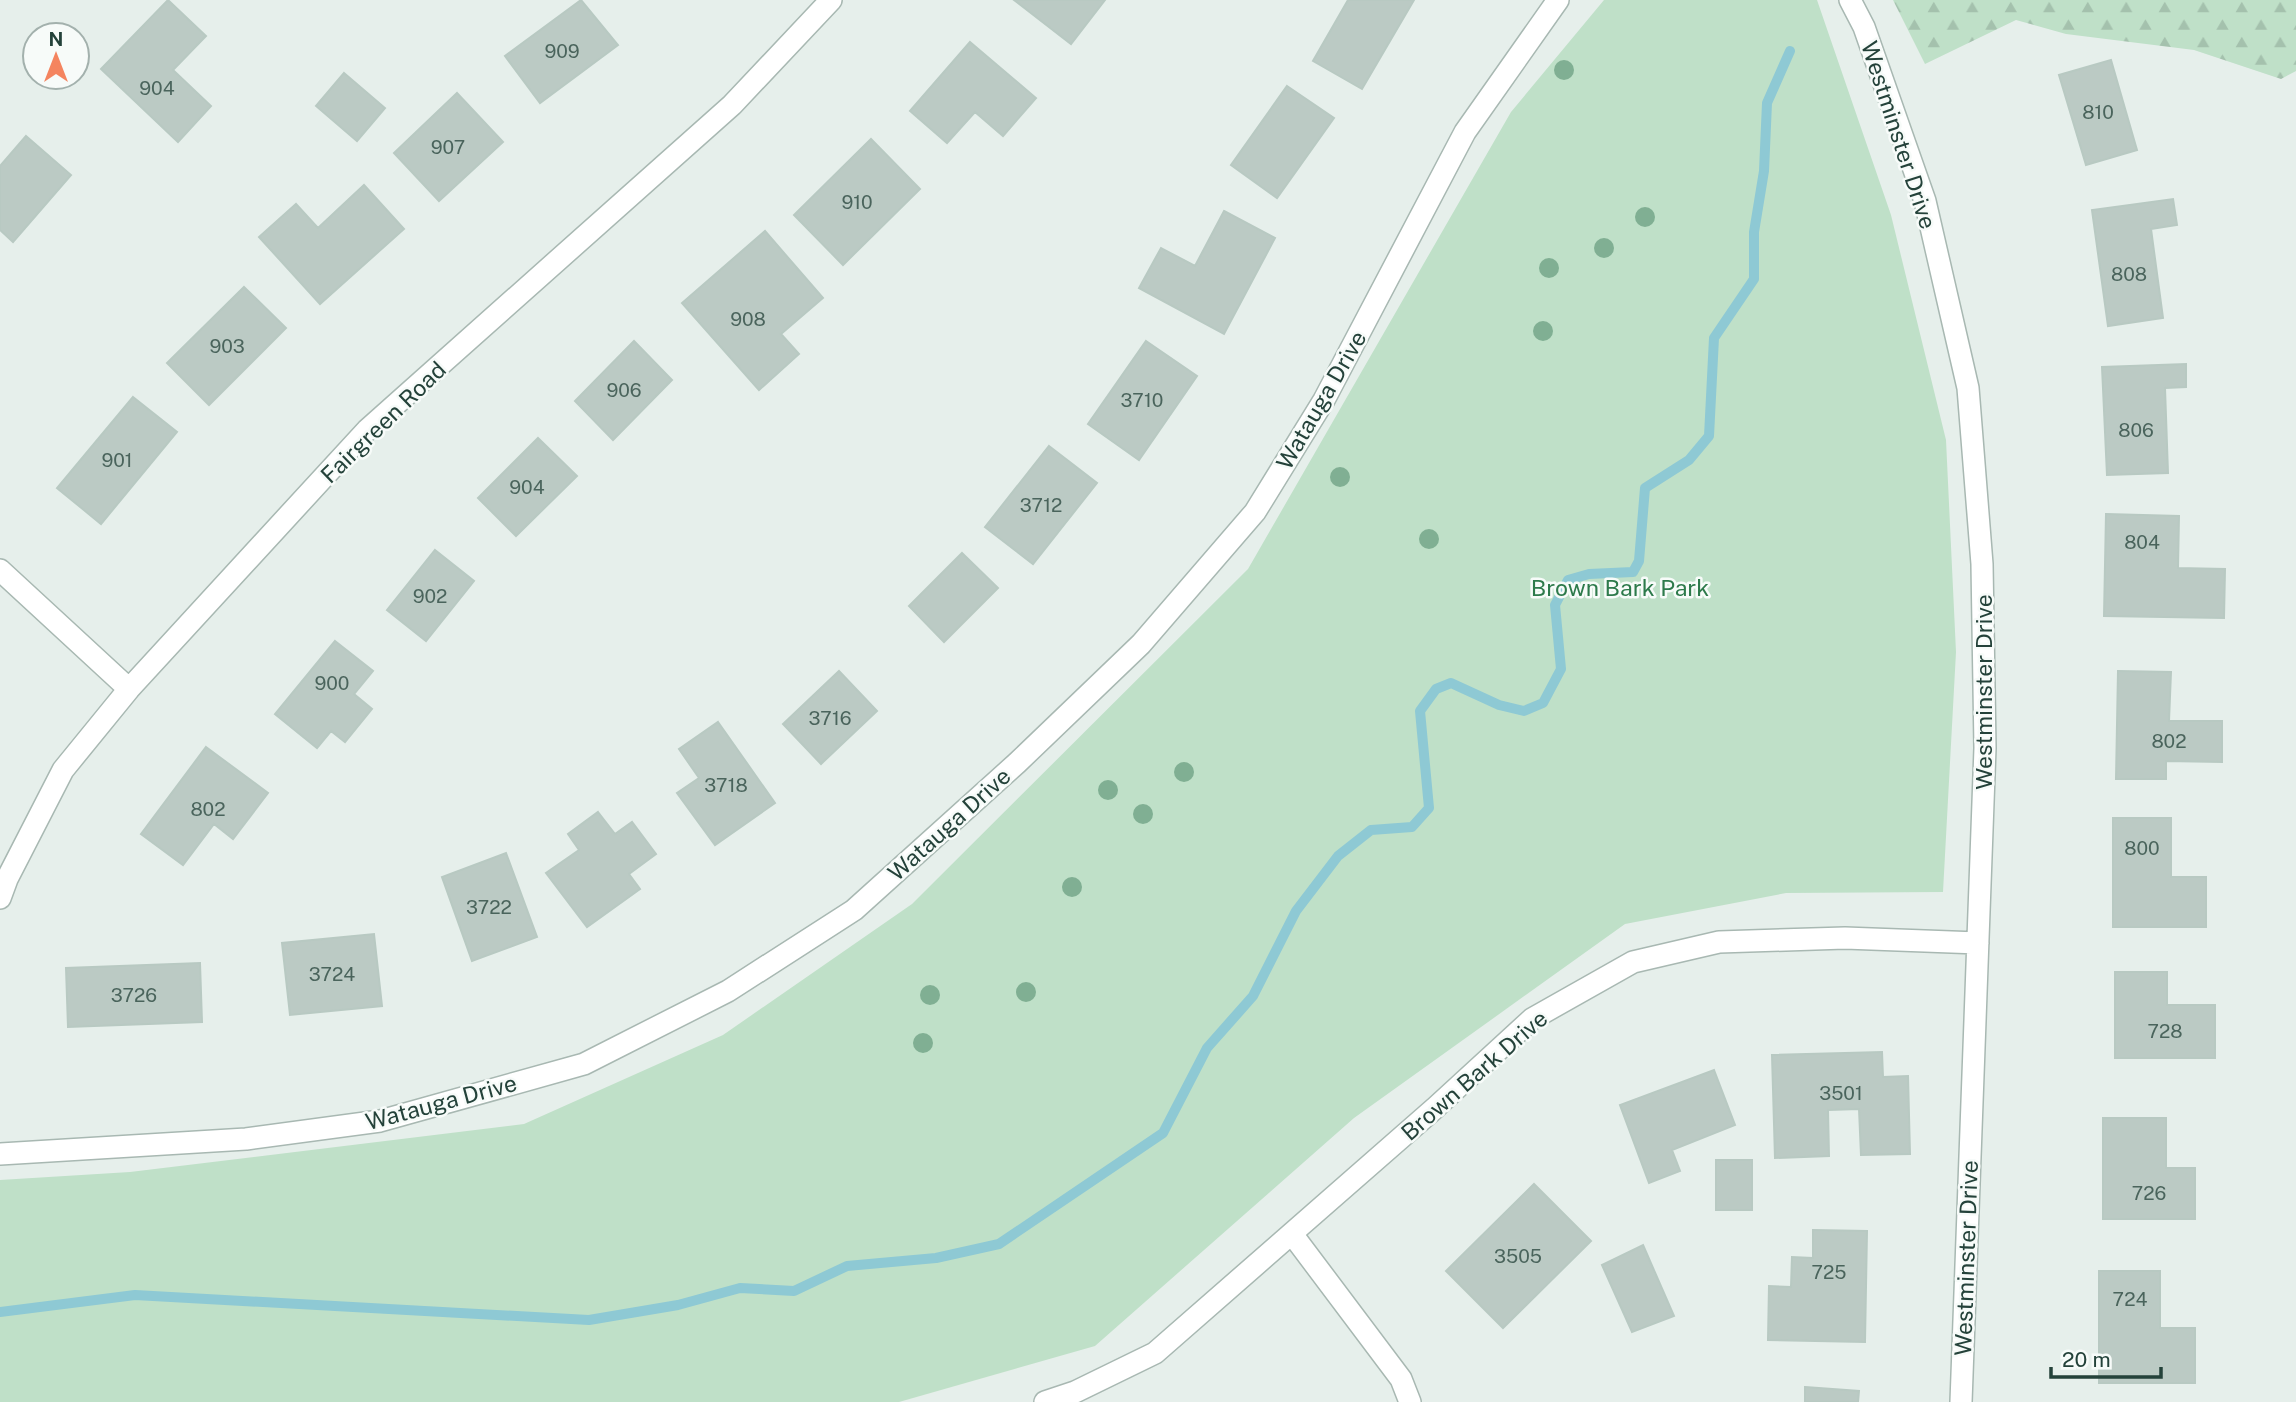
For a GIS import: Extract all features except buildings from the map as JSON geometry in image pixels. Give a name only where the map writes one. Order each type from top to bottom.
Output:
[{"type":"street","name":"Fairgreen Road","points":[[0,898],[6,879],[63,770],[129,689],[368,430],[732,105],[831,0]]},
{"type":"street","name":"Watauga Drive","points":[[0,1154],[246,1139],[380,1121],[583,1064],[728,991],[855,910],[1017,763],[1141,644],[1255,512],[1324,400],[1465,132],[1558,0]]},
{"type":"street","name":"Westminster Drive","points":[[1850,0],[1864,27],[1925,201],[1968,388],[1982,564],[1985,748],[1961,1402]]},
{"type":"street","points":[[0,570],[129,689]]},
{"type":"street","name":"Brown Bark Drive","points":[[1045,1402],[1075,1392],[1154,1353],[1532,1020],[1633,962],[1719,942],[1845,939],[1978,943]]},
{"type":"street","points":[[1292,1234],[1401,1379],[1410,1402]]},
{"type":"green space","name":"Brown Bark Park","points":[[1604,0],[1817,0],[1891,215],[1946,440],[1956,652],[1943,892],[1786,893],[1625,924],[1354,1118],[1095,1346],[899,1402],[0,1402],[0,1180],[130,1172],[524,1124],[723,1035],[912,904],[1248,569],[1511,112]]},
{"type":"green space","points":[[1893,0],[2296,0],[2296,71],[2281,79],[2194,50],[2066,34],[2016,20],[1925,64]]},
{"type":"waterway","points":[[0,1312],[135,1295],[589,1320],[678,1305],[740,1288],[794,1291],[847,1266],[936,1258],[999,1244],[1163,1133],[1207,1048],[1253,996],[1296,911],[1338,856],[1371,830],[1412,827],[1429,808],[1420,711],[1436,689],[1451,683],[1499,705],[1524,711],[1543,703],[1561,669],[1555,605],[1568,580],[1589,574],[1633,572],[1639,561],[1645,488],[1689,460],[1709,436],[1714,338],[1754,279],[1754,232],[1764,171],[1767,103],[1790,51]]}]
